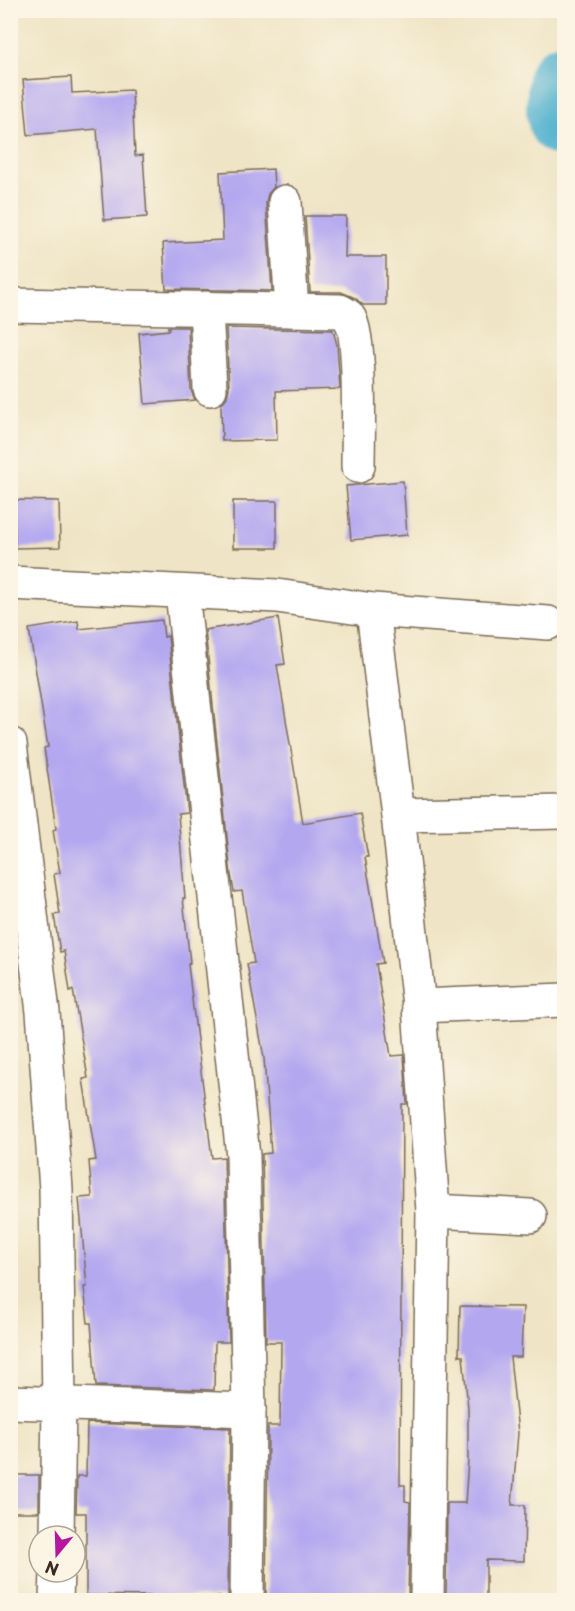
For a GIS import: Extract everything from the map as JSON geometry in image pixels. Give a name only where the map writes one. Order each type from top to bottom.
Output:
[{"type":"street","points":[[285,202],[292,310]]},
{"type":"street","points":[[10,305],[340,311],[348,316],[353,328],[358,369],[358,466]]},
{"type":"street","points":[[206,308],[210,389]]},
{"type":"street","points":[[10,583],[277,596],[373,610],[548,623]]},
{"type":"street","points":[[182,591],[243,1156],[249,1410],[247,1600]]},
{"type":"street","points":[[373,610],[419,1006],[434,1211],[427,1600]]},
{"type":"street","points":[[10,744],[43,1012],[55,1177],[59,1404],[57,1524]]},
{"type":"street","points":[[398,814],[564,812]]},
{"type":"street","points":[[419,1006],[564,1000]]},
{"type":"street","points":[[434,1211],[530,1216]]},
{"type":"street","points":[[10,1402],[249,1410]]},
{"type":"street","points":[[57,1584],[57,1600]]},
{"type":"building","points":[[71,77],[72,93],[132,90],[135,156],[143,155],[147,217],[104,220],[97,129],[28,135],[23,80]]},
{"type":"building","points":[[273,169],[274,187],[268,194],[266,203],[272,291],[166,289],[163,243],[223,240],[220,172]]},
{"type":"building","points":[[305,216],[346,216],[345,257],[386,257],[386,305],[363,305],[355,298],[341,292],[310,292]]},
{"type":"building","points":[[168,327],[188,327],[191,390],[195,400],[145,404],[139,333],[169,330]]},
{"type":"building","points":[[226,328],[333,330],[337,345],[340,389],[276,391],[277,440],[222,441],[221,404],[227,397],[229,388]]},
{"type":"building","points":[[403,481],[407,535],[351,540],[346,486]]},
{"type":"building","points":[[14,500],[59,501],[60,547],[15,548]]},
{"type":"building","points":[[233,501],[277,501],[277,548],[233,548]]},
{"type":"building","points":[[278,618],[285,664],[277,665],[303,823],[360,813],[383,963],[376,964],[391,1056],[404,1055],[407,1104],[402,1104],[400,1485],[405,1485],[405,1501],[410,1502],[408,1600],[269,1600],[269,1597],[266,1597],[268,1426],[280,1426],[281,1342],[266,1342],[262,1154],[271,1153],[264,1058],[247,964],[254,963],[242,891],[234,892],[231,875],[205,630]]},
{"type":"building","points":[[162,620],[164,637],[168,636],[187,813],[178,814],[193,1008],[212,1158],[224,1157],[229,1342],[215,1342],[214,1390],[96,1386],[91,1323],[88,1323],[84,1287],[87,1287],[79,1198],[92,1197],[89,1161],[96,1160],[83,1079],[88,1078],[73,990],[70,991],[64,951],[60,952],[54,915],[60,914],[54,874],[60,873],[44,748],[48,747],[29,629],[78,621],[79,629]]},
{"type":"building","points":[[460,1306],[523,1307],[521,1357],[510,1357],[518,1433],[512,1505],[525,1505],[524,1561],[486,1560],[486,1600],[446,1600],[447,1503],[465,1503],[468,1460],[468,1408],[463,1356],[459,1356]]},
{"type":"building","points":[[87,1423],[230,1428],[228,1597],[86,1595],[86,1513],[76,1513],[77,1476],[86,1476]]},
{"type":"building","points":[[10,1475],[39,1475],[39,1512],[10,1512]]},
{"type":"waterway","points":[[564,80],[562,110],[564,121]]}]
